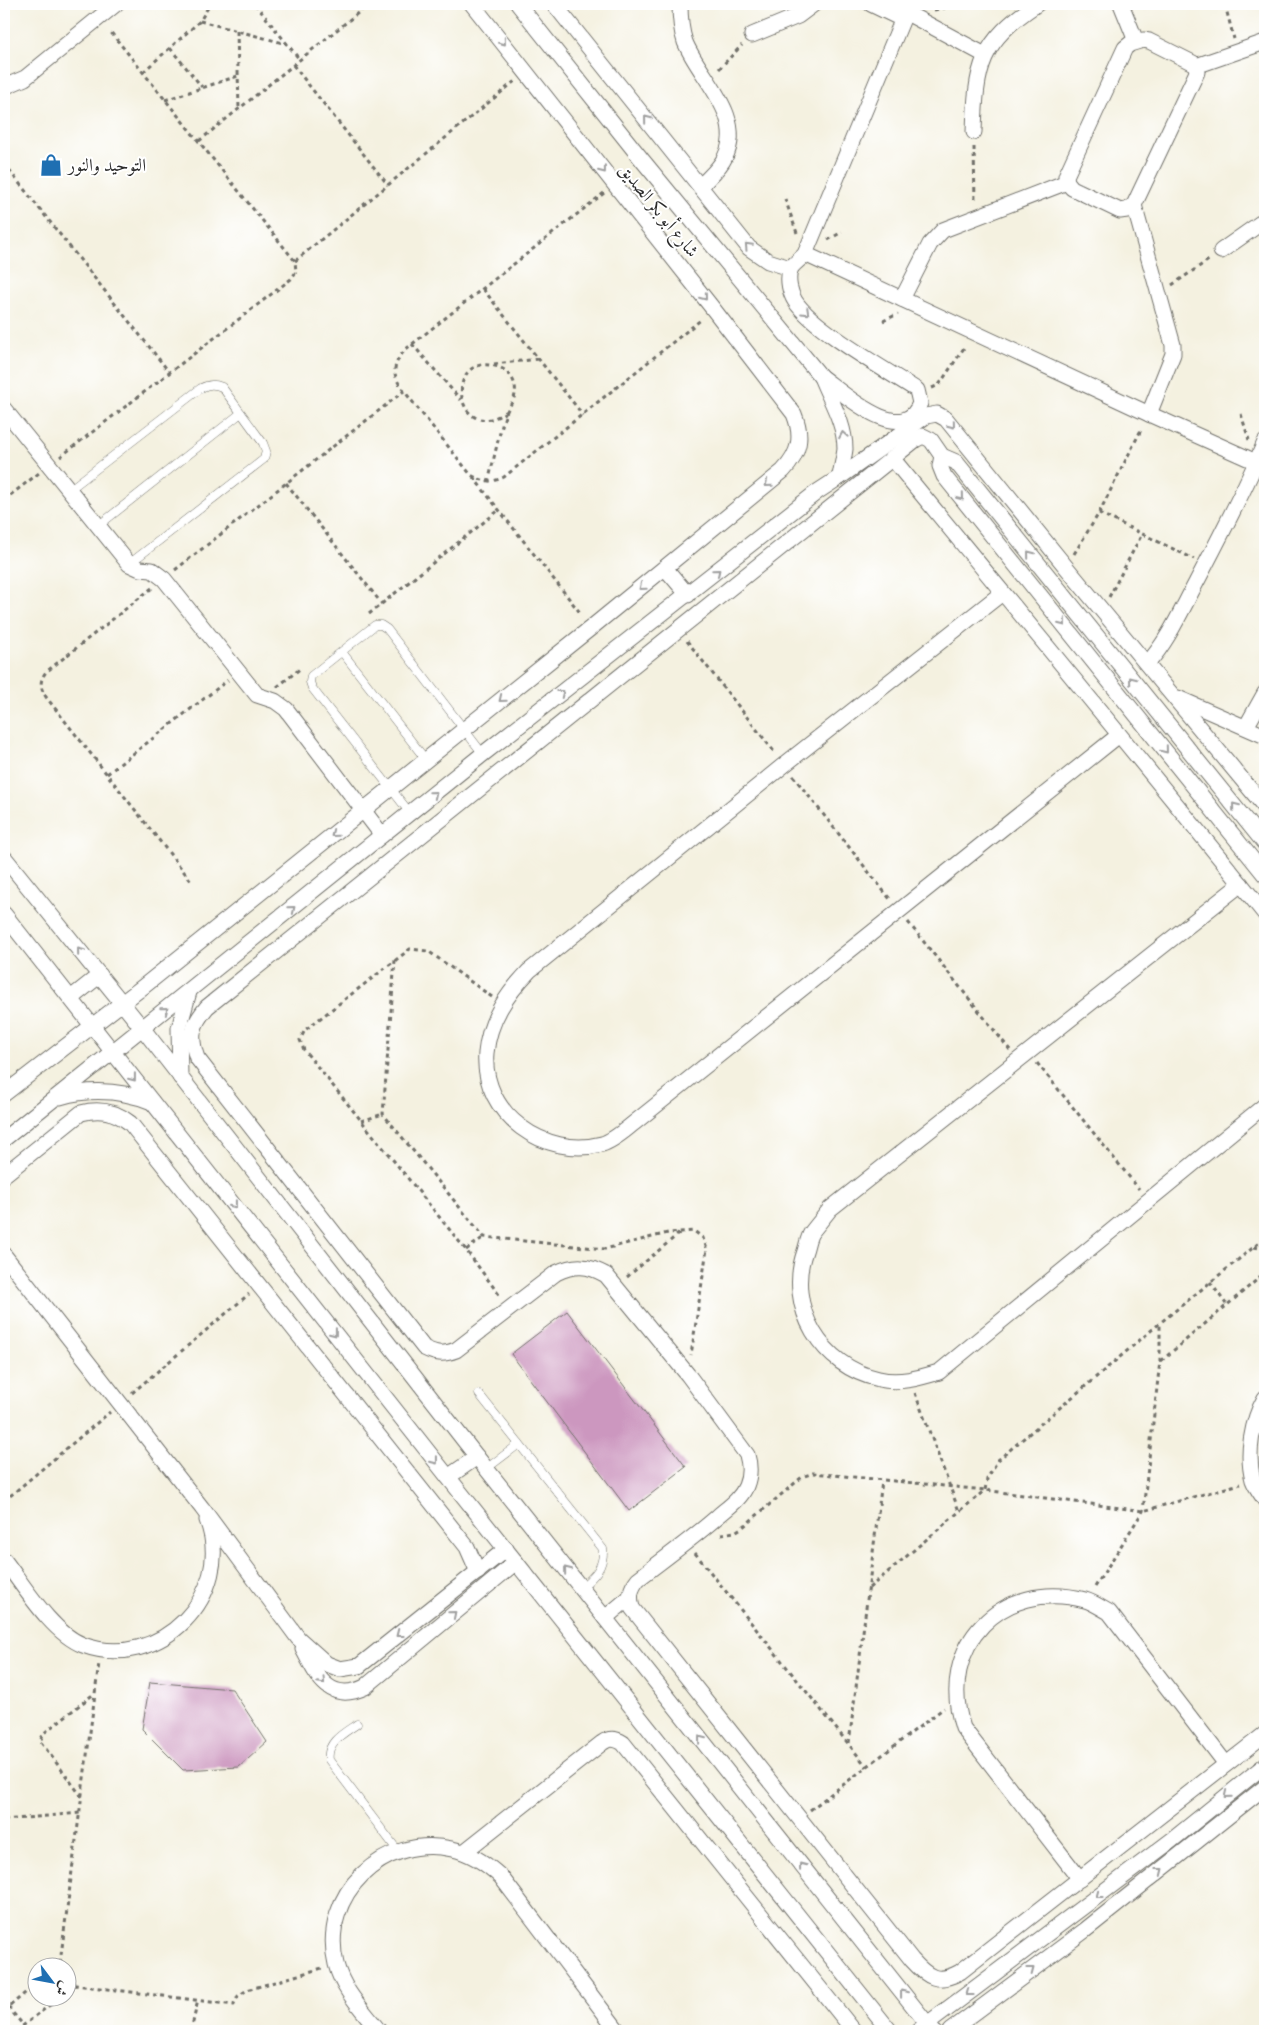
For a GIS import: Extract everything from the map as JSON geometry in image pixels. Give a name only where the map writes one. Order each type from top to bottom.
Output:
[{"type":"street","points":[[4,87],[25,78],[116,4]]},
{"type":"street","name":"شارع أبو بكر الصديق","points":[[472,4],[794,414],[798,426],[799,447],[793,460],[784,471],[665,568]]},
{"type":"street","points":[[518,4],[643,162],[821,377],[872,413],[892,422],[906,419],[916,411],[920,400],[917,390],[834,336],[800,307],[792,293],[789,276],[790,268],[805,254],[906,12]]},
{"type":"street","points":[[554,4],[701,186],[748,248],[768,261],[790,268]]},
{"type":"street","points":[[680,4],[680,17],[685,42],[729,122],[730,140],[726,156],[716,171],[701,186]]},
{"type":"street","points":[[752,35],[798,16],[814,4]]},
{"type":"street","points":[[871,4],[906,12],[985,55]]},
{"type":"street","points":[[974,132],[977,79],[985,55],[1001,32],[1037,4]]},
{"type":"street","points":[[1122,4],[1136,41]]},
{"type":"street","points":[[1136,41],[1149,41],[1196,66],[1196,75],[1134,205],[1124,211],[1115,210],[1072,188],[1067,182],[1066,172],[1126,48],[1136,41]]},
{"type":"street","points":[[1196,66],[1265,42]]},
{"type":"street","points":[[902,299],[937,235],[943,230],[975,216],[1067,182]]},
{"type":"street","points":[[1134,205],[1173,344],[1173,354],[1149,414]]},
{"type":"street","points":[[1221,251],[1265,220]]},
{"type":"street","points":[[805,254],[1261,464]]},
{"type":"street","points":[[821,377],[839,418],[844,438],[845,451],[840,477]]},
{"type":"street","points":[[4,409],[129,564],[158,573],[256,695],[275,701],[286,710],[382,835]]},
{"type":"street","points":[[4,1139],[190,992],[483,754],[817,492],[926,416],[942,415],[1265,807]]},
{"type":"street","points":[[1249,855],[1265,844],[956,462],[942,456],[932,440],[923,436],[892,458],[207,1007],[197,1019],[192,1045],[196,1058],[424,1348],[436,1354],[456,1350],[556,1273],[568,1267],[581,1266],[595,1268],[606,1275],[688,1375],[747,1455],[750,1464],[748,1479],[745,1488],[737,1500],[638,1579],[631,1588],[629,1598],[632,1608],[912,1960],[929,1976],[940,1979],[951,1977],[960,1972],[1265,1734]]},
{"type":"street","points":[[1147,664],[1166,639],[1261,464],[1265,442]]},
{"type":"street","points":[[942,456],[940,466],[944,476],[1265,875]]},
{"type":"street","points":[[892,458],[1002,593],[1071,673],[1265,914]]},
{"type":"street","points":[[4,1094],[122,1003],[665,568],[688,594]]},
{"type":"street","points":[[1002,593],[529,970],[502,1004],[490,1031],[486,1055],[489,1079],[498,1102],[513,1122],[533,1136],[556,1145],[580,1148],[604,1143],[634,1123],[1119,735]]},
{"type":"street","points":[[1071,673],[1090,658]]},
{"type":"street","points":[[1246,727],[1265,693]]},
{"type":"street","points":[[1174,697],[1265,736]]},
{"type":"street","points":[[4,857],[143,1029],[486,1470],[605,1618],[926,2029],[1172,1840],[1265,1765]]},
{"type":"street","points":[[1241,884],[830,1209],[811,1234],[800,1263],[799,1294],[808,1324],[826,1350],[850,1369],[880,1380],[911,1380],[939,1372],[1265,1105]]},
{"type":"street","points":[[4,914],[448,1477],[890,2031]]},
{"type":"street","points":[[71,998],[100,975]]},
{"type":"street","points":[[180,1077],[179,1028],[190,992]]},
{"type":"street","points":[[56,1098],[88,1091],[104,1091],[121,1092],[152,1102]]},
{"type":"street","points":[[4,1175],[81,1113],[92,1110],[112,1112],[130,1123],[467,1547],[478,1572]]},
{"type":"street","points":[[4,1255],[202,1508],[298,1638],[326,1664],[340,1669],[359,1666],[506,1549]]},
{"type":"street","points":[[1265,1398],[1260,1407],[1251,1440],[1253,1481],[1265,1500]]},
{"type":"street","points":[[448,1477],[477,1457]]},
{"type":"street","points":[[4,1560],[61,1631],[68,1637],[84,1645],[101,1649],[123,1650],[144,1647],[181,1626],[196,1610],[206,1591],[212,1570],[213,1556],[210,1527],[202,1508]]},
{"type":"street","points":[[298,1638],[314,1672],[326,1686],[341,1692],[358,1691],[516,1562]]},
{"type":"street","points":[[1080,1879],[963,1728],[956,1699],[958,1668],[975,1632],[992,1616],[1012,1604],[1035,1598],[1061,1596],[1087,1600],[1109,1612],[1226,1764]]},
{"type":"street","points":[[605,1618],[629,1598]]},
{"type":"street","points":[[464,1852],[606,1740],[618,1740],[623,1743],[854,2031]]},
{"type":"street","points":[[950,2031],[1084,1931],[1265,1787]]},
{"type":"street","points":[[1156,1819],[1172,1840]]},
{"type":"street","points":[[379,2031],[345,1988],[336,1964],[335,1924],[341,1905],[351,1887],[364,1872],[380,1860],[398,1851],[434,1846],[464,1852],[487,1864],[501,1877],[618,2031]]},
{"type":"street","points":[[1071,1917],[1084,1931]]},
{"type":"lane","points":[[69,490],[201,388],[208,384],[215,384],[222,388],[263,443],[266,451],[264,459],[129,564]]},
{"type":"lane","points":[[98,526],[241,412]]},
{"type":"lane","points":[[410,813],[316,694],[310,682],[311,676],[375,625],[381,625],[392,634],[483,754]]},
{"type":"lane","points":[[342,652],[426,760]]},
{"type":"lane","points":[[479,1394],[603,1549],[604,1559],[600,1569],[581,1588]]},
{"type":"lane","points":[[486,1470],[519,1444]]},
{"type":"lane","points":[[356,1724],[333,1743],[328,1754],[329,1760],[398,1851]]},
{"type":"path","points":[[143,72],[200,21],[210,4]]},
{"type":"path","points":[[255,4],[300,60]]},
{"type":"path","points":[[199,141],[369,4]]},
{"type":"path","points":[[1225,5],[1237,52]]},
{"type":"path","points":[[4,500],[291,279],[296,272],[295,261],[99,18]]},
{"type":"path","points":[[200,21],[287,44]]},
{"type":"path","points":[[237,31],[238,109]]},
{"type":"path","points":[[708,81],[752,35]]},
{"type":"path","points":[[170,48],[202,87]]},
{"type":"path","points":[[293,65],[388,185]]},
{"type":"path","points":[[295,261],[527,72]]},
{"type":"path","points":[[166,100],[238,76]]},
{"type":"path","points":[[974,132],[975,216]]},
{"type":"path","points":[[4,164],[170,373]]},
{"type":"path","points":[[592,628],[396,380],[394,372],[400,356],[412,344],[614,185]]},
{"type":"path","points":[[785,199],[805,254]]},
{"type":"path","points":[[1159,294],[1221,251]]},
{"type":"path","points":[[483,289],[582,414]]},
{"type":"path","points":[[471,475],[479,480],[488,482],[504,477],[714,310]]},
{"type":"path","points":[[917,390],[929,389],[939,385],[975,332]]},
{"type":"path","points":[[412,344],[462,401],[466,409],[482,419],[500,417],[513,404],[515,395],[515,386],[505,370],[488,364]]},
{"type":"path","points":[[462,401],[462,383],[472,369],[488,364],[539,359]]},
{"type":"path","points":[[488,482],[508,411]]},
{"type":"path","points":[[1066,567],[1099,513],[1149,414]]},
{"type":"path","points":[[286,483],[382,604]]},
{"type":"path","points":[[367,615],[499,510]]},
{"type":"path","points":[[1099,513],[1206,564]]},
{"type":"path","points":[[1102,610],[1142,534]]},
{"type":"path","points":[[678,630],[900,912],[1148,1201]]},
{"type":"path","points":[[262,698],[307,663]]},
{"type":"path","points":[[107,774],[239,672]]},
{"type":"path","points":[[502,1004],[428,951],[410,949],[305,1030],[300,1040],[304,1050],[466,1250],[510,1309]]},
{"type":"path","points":[[395,960],[383,1114],[484,1238]]},
{"type":"path","points":[[361,1121],[383,1114]]},
{"type":"path","points":[[615,1286],[682,1231]]},
{"type":"path","points":[[466,1250],[484,1238],[605,1250],[668,1233],[694,1231],[704,1238],[707,1250],[688,1375]]},
{"type":"path","points":[[869,1588],[985,1490],[987,1479],[998,1460],[1160,1323],[1265,1238]]},
{"type":"path","points":[[1254,1247],[1265,1249]]},
{"type":"path","points":[[1160,1362],[1265,1272]]},
{"type":"path","points":[[1210,1282],[1226,1304]]},
{"type":"path","points":[[1087,1600],[1143,1511],[1160,1362],[1160,1323]]},
{"type":"path","points":[[911,1380],[959,1511]]},
{"type":"path","points":[[691,1538],[736,1532],[802,1478],[813,1473],[985,1490],[1143,1511],[1253,1481]]},
{"type":"path","points":[[849,1744],[882,1481]]},
{"type":"path","points":[[691,1538],[867,1767]]},
{"type":"path","points":[[61,1958],[101,1649]]},
{"type":"path","points":[[82,1797],[40,1741],[44,1733],[96,1693]]},
{"type":"path","points":[[799,1818],[956,1699]]},
{"type":"path","points":[[4,1820],[80,1813]]},
{"type":"path","points":[[78,1985],[234,2005],[238,1996],[246,1990],[336,1964]]},
{"type":"path","points":[[4,2010],[28,1990]]},
{"type":"path","points":[[191,2031],[198,2000]]},
{"type":"path","points":[[8,2007],[24,2026]]},
{"type":"path","points":[[16,2031],[46,2008]]},
{"type":"building","points":[[567,1311],[686,1467],[629,1511],[511,1354]]},
{"type":"building","points":[[150,1682],[232,1689],[267,1742],[239,1767],[183,1770],[142,1729]]},
{"type":"place","name":"التوحيد والنور","points":[[51,165]]}]
